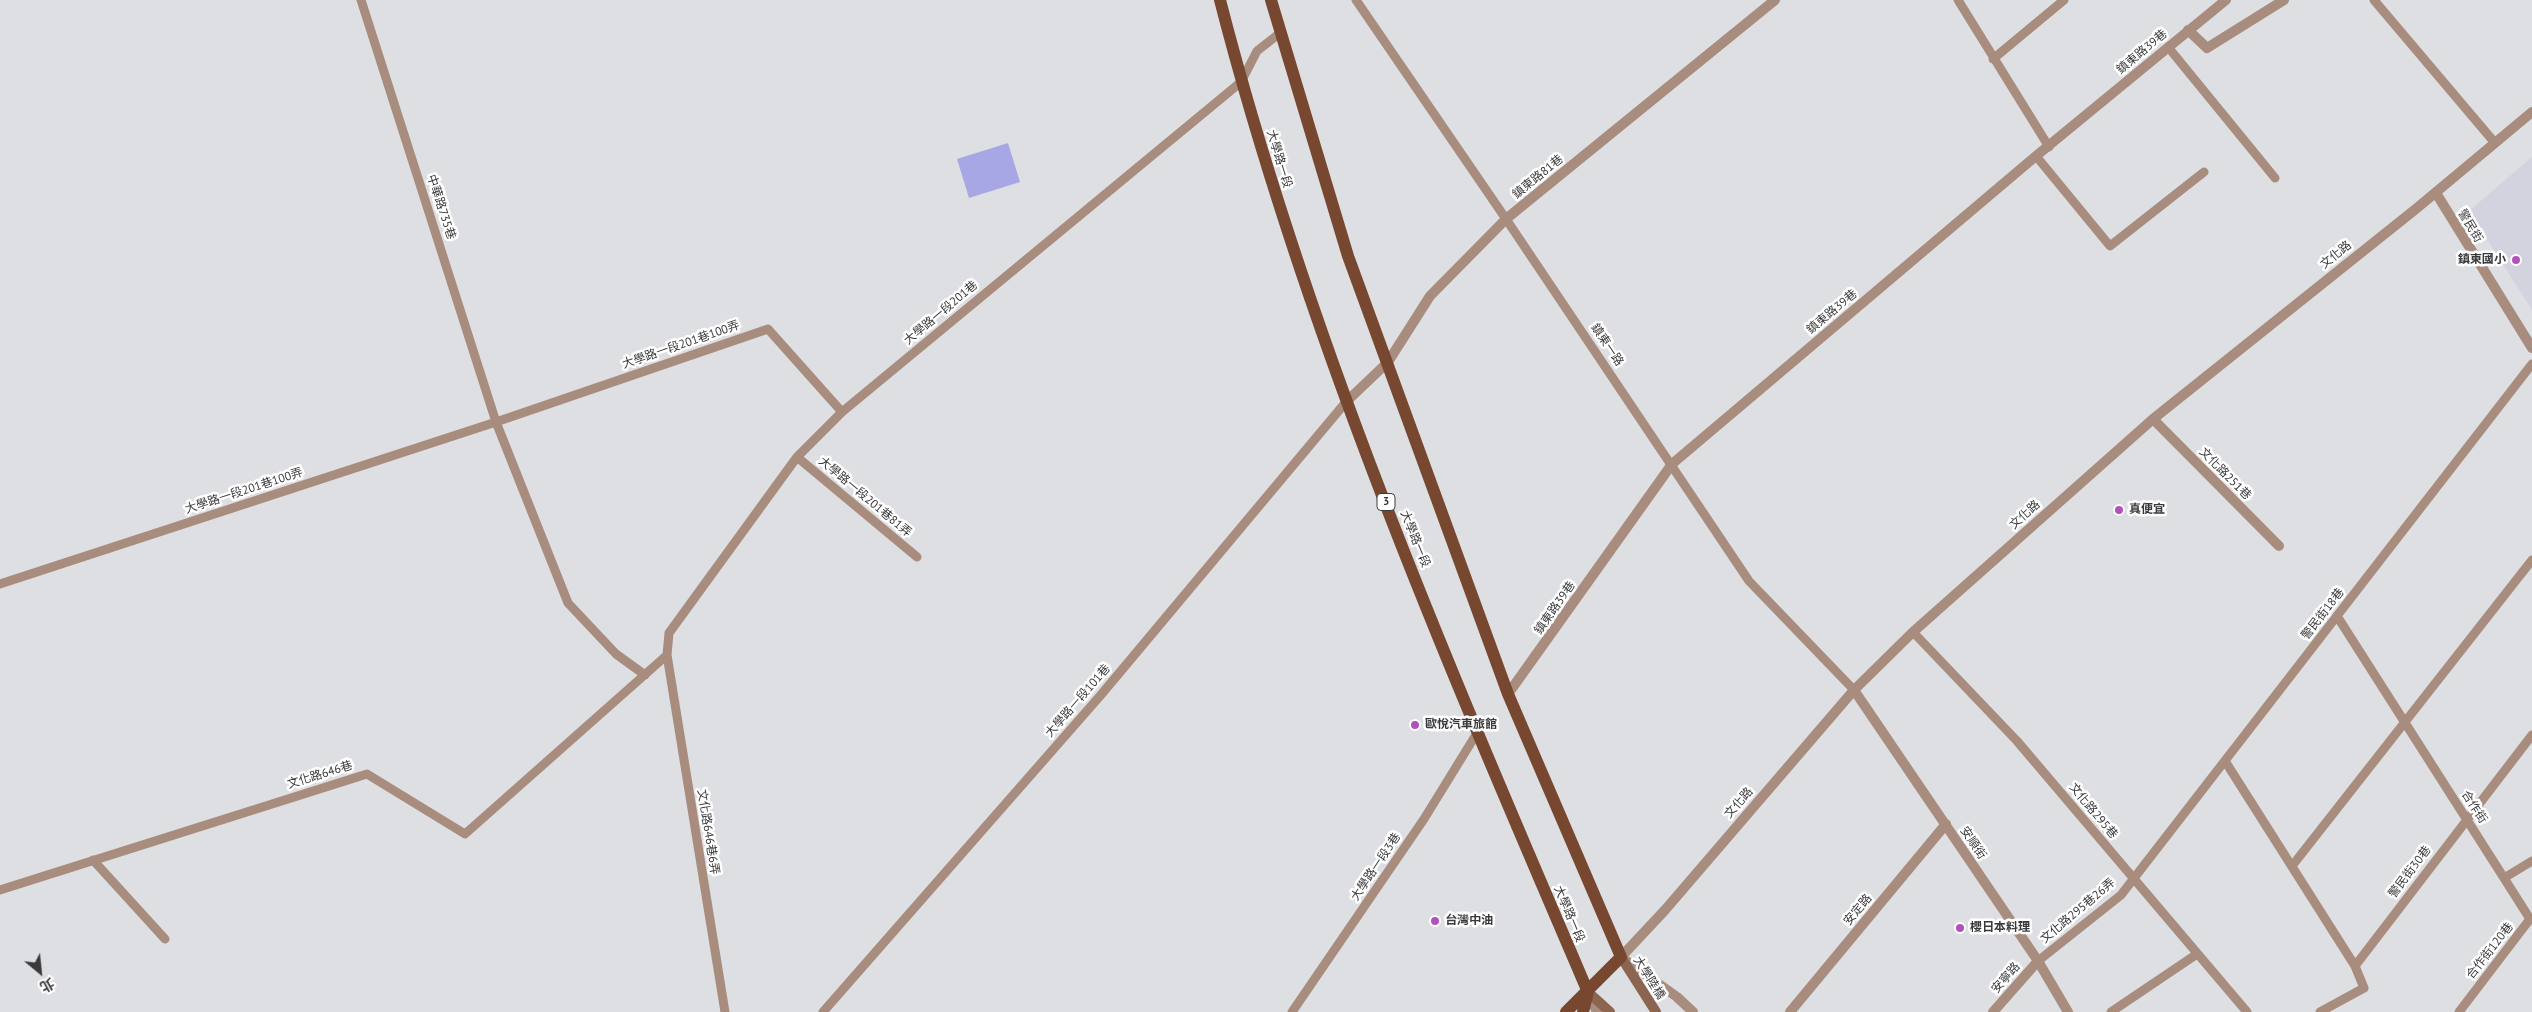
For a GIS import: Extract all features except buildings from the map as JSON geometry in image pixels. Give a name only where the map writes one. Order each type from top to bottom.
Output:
[{"type":"main road","name":"大學路一段","points":[[1220,0],[1241,82],[1311,306],[1346,402],[1477,733],[1588,992]]},
{"type":"main road","points":[[1271,0],[1348,256],[1508,694],[1621,957]]},
{"type":"main road","name":"文化路","points":[[1566,1012],[1621,957]]},
{"type":"main road","name":"文化路","points":[[1583,1012],[1588,992]]},
{"type":"street","name":"鎮東路81巷","points":[[1346,402],[1388,362],[1430,296],[1506,219],[1775,0]]},
{"type":"street","name":"鎮東路39巷","points":[[1508,694],[1672,464],[2036,156],[2226,0]]},
{"type":"street","points":[[2188,30],[2207,48],[2284,0]]},
{"type":"street","name":"文化路","points":[[1621,957],[1671,903],[1854,690],[1913,632],[2152,419],[2436,193],[2532,112]]},
{"type":"street","name":"警民街","points":[[2436,193],[2532,348]]},
{"type":"street","name":"文化路251巷","points":[[2152,419],[2279,546]]},
{"type":"street","name":"安順街","points":[[1854,690],[2038,961],[2068,1012]]},
{"type":"street","name":"安定路","points":[[1790,1012],[1946,824]]},
{"type":"street","points":[[1621,957],[1676,997],[1693,1012]]},
{"type":"street","name":"大學陸橋","points":[[1621,957],[1656,1012]]},
{"type":"street","name":"安寧路","points":[[1993,1012],[2038,961]]},
{"type":"street","points":[[1588,992],[1597,1012]]},
{"type":"street","points":[[1588,992],[1610,1012]]},
{"type":"lane","name":"中華路735巷","points":[[361,0],[496,422]]},
{"type":"lane","name":"鎮東一路","points":[[1356,0],[1672,464],[1749,581],[1854,690]]},
{"type":"lane","points":[[1958,0],[2049,147]]},
{"type":"lane","points":[[1993,58],[2064,0]]},
{"type":"lane","points":[[2374,0],[2495,143]]},
{"type":"lane","name":"大學路一段201巷","points":[[667,655],[669,633],[797,457],[842,412],[1241,82],[1257,51],[1280,33]]},
{"type":"lane","points":[[2168,47],[2275,178]]},
{"type":"lane","points":[[2036,156],[2110,246],[2204,172]]},
{"type":"lane","name":"大學路一段201巷100弄","points":[[0,584],[496,422],[768,329],[842,412]]},
{"type":"lane","name":"警民街18巷","points":[[2133,878],[2532,364]]},
{"type":"lane","name":"大學路一段101巷","points":[[823,1012],[1100,696],[1346,402]]},
{"type":"lane","points":[[496,422],[568,602],[616,654],[645,675]]},
{"type":"lane","name":"大學路一段201巷81弄","points":[[797,457],[917,557]]},
{"type":"lane","points":[[2292,866],[2532,560]]},
{"type":"lane","name":"合作街","points":[[2337,616],[2504,878]]},
{"type":"lane","name":"文化路295巷","points":[[1913,632],[2017,741],[2246,1012]]},
{"type":"lane","name":"文化路646巷","points":[[0,890],[367,774],[465,834],[667,655]]},
{"type":"lane","name":"文化路646巷6弄","points":[[667,655],[725,1012]]},
{"type":"lane","name":"大學路一段3巷","points":[[1292,1012],[1424,819],[1477,733]]},
{"type":"lane","name":"警民街30巷","points":[[2355,966],[2532,735]]},
{"type":"lane","points":[[2225,761],[2355,966],[2364,988],[2320,1012]]},
{"type":"lane","points":[[93,860],[165,939]]},
{"type":"lane","points":[[2504,878],[2532,861]]},
{"type":"lane","name":"文化路295巷26弄","points":[[2038,961],[2121,895],[2133,878]]},
{"type":"lane","name":"合作街120巷","points":[[2458,1012],[2530,920],[2504,878]]},
{"type":"lane","points":[[2112,1012],[2197,954]]},
{"type":"shaded area","name":"鎮東國小","points":[[2532,157],[2532,310],[2469,211]]},
{"type":"place","name":"鎮東國小","points":[[2516,260]]},
{"type":"place","name":"真便宜","points":[[2119,510]]},
{"type":"place","name":"歐悅汽車旅館","points":[[1415,725]]},
{"type":"place","name":"台灣中油","points":[[1435,921]]},
{"type":"place","name":"櫻日本料理","points":[[1960,928]]}]
